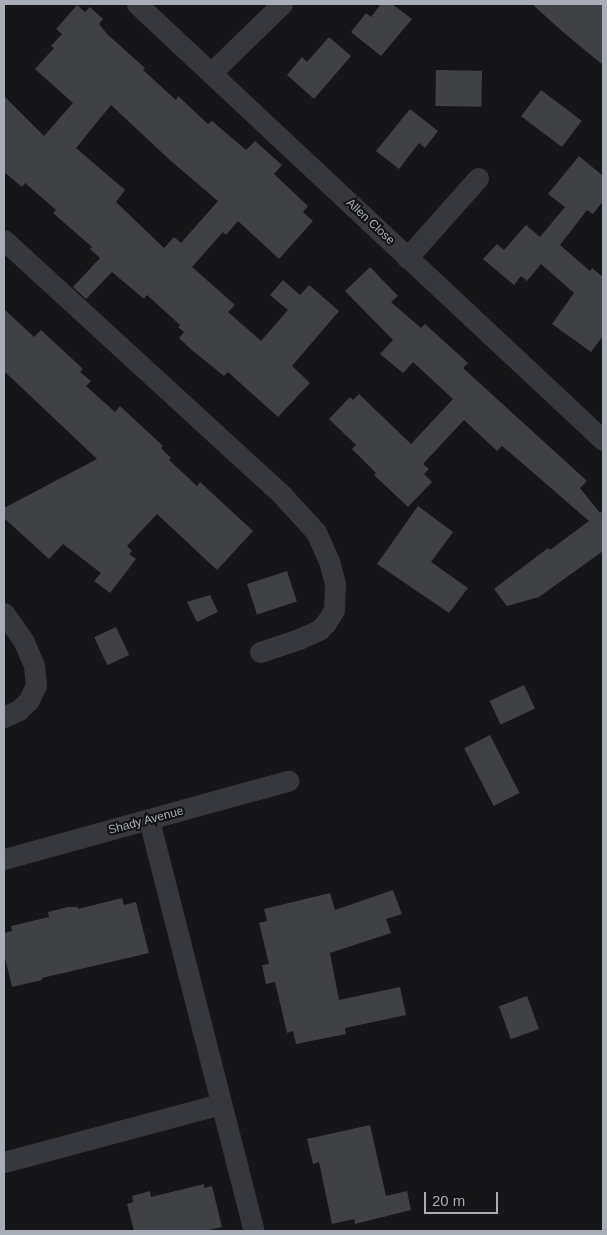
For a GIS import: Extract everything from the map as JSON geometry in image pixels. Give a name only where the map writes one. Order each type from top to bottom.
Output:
[{"type":"street","name":"Allen Close","points":[[137,4],[408,258],[601,435]]},
{"type":"street","points":[[211,73],[282,4]]},
{"type":"street","points":[[408,258],[478,178]]},
{"type":"street","points":[[4,240],[283,496],[316,532],[329,561],[335,584],[334,610],[319,630],[260,652]]},
{"type":"street","points":[[4,613],[24,642],[34,666],[36,684],[29,700],[20,710],[4,717]]},
{"type":"street","name":"Shady Avenue","points":[[4,859],[288,781]]},
{"type":"street","points":[[149,820],[254,1231]]},
{"type":"street","points":[[4,1162],[221,1104]]},
{"type":"building","points":[[381,4],[392,4],[412,19],[381,56],[351,32],[366,13],[371,17]]},
{"type":"building","points":[[532,4],[603,4],[603,65],[564,33]]},
{"type":"building","points":[[77,5],[85,12],[90,7],[103,19],[99,24],[107,34],[145,68],[143,70],[176,100],[178,96],[208,124],[212,121],[246,150],[255,141],[282,165],[274,174],[308,206],[303,212],[313,221],[279,259],[238,221],[226,235],[223,232],[192,267],[235,305],[228,312],[261,341],[288,310],[270,295],[283,280],[300,295],[309,285],[339,311],[292,366],[310,383],[278,417],[228,372],[224,376],[193,351],[179,338],[184,332],[178,327],[180,325],[147,295],[144,299],[112,272],[86,299],[73,287],[100,258],[90,249],[92,247],[53,213],[56,210],[25,183],[22,187],[4,172],[4,96],[44,136],[73,103],[35,69],[54,48],[51,46],[62,34],[56,29]],"holes":[[[111,105],[172,162],[218,201],[181,243],[174,237],[164,248],[116,202],[125,190],[76,148]]]},
{"type":"building","points":[[329,37],[351,56],[314,99],[287,75],[302,57],[307,62]]},
{"type":"building","points":[[436,70],[482,71],[481,107],[435,106]]},
{"type":"building","points":[[541,90],[582,121],[562,147],[521,116]]},
{"type":"building","points":[[410,109],[438,131],[425,148],[419,143],[399,169],[376,151]]},
{"type":"building","points":[[579,156],[603,176],[603,201],[593,214],[587,210],[560,245],[590,271],[592,268],[603,277],[603,336],[591,352],[552,324],[574,293],[541,264],[527,281],[521,276],[514,285],[483,259],[497,244],[504,250],[526,225],[540,237],[565,207],[548,194]]},
{"type":"building","points":[[370,267],[398,296],[391,302],[421,328],[425,324],[468,363],[463,368],[587,481],[580,488],[600,513],[603,510],[603,551],[539,597],[507,606],[494,589],[548,548],[550,550],[589,521],[515,457],[502,446],[497,451],[464,420],[423,464],[429,469],[424,474],[432,482],[408,507],[374,475],[376,473],[352,449],[356,445],[329,419],[350,397],[353,400],[359,394],[411,444],[453,399],[413,362],[403,373],[380,354],[393,340],[345,291]]},
{"type":"building","points":[[4,309],[34,337],[41,330],[83,369],[80,372],[91,381],[86,386],[115,412],[120,406],[163,446],[161,448],[171,458],[169,460],[197,486],[200,482],[253,531],[217,570],[157,514],[127,546],[132,551],[129,554],[136,559],[110,593],[94,581],[101,573],[63,544],[49,559],[4,518],[4,508],[97,459],[4,371]]},
{"type":"building","points":[[418,506],[453,532],[431,562],[468,588],[449,613],[377,564]]},
{"type":"building","points":[[287,571],[297,601],[257,614],[247,584]]},
{"type":"building","points":[[210,595],[218,612],[197,622],[187,602]]},
{"type":"building","points":[[116,627],[129,655],[107,665],[94,637]]},
{"type":"building","points":[[524,685],[535,709],[501,725],[490,701]]},
{"type":"building","points":[[490,735],[520,793],[494,806],[464,748]]},
{"type":"building","points":[[393,890],[402,914],[386,919],[391,933],[330,953],[339,1000],[400,987],[406,1015],[345,1028],[346,1034],[296,1044],[293,1031],[287,1033],[275,982],[266,984],[262,965],[269,964],[259,923],[267,921],[264,909],[330,893],[335,910]]},
{"type":"building","points":[[122,898],[124,905],[136,902],[149,953],[42,978],[42,980],[12,987],[4,954],[4,933],[12,931],[11,926],[49,917],[48,912],[68,907],[78,907],[78,909]]},
{"type":"building","points":[[527,996],[539,1029],[511,1039],[499,1006]]},
{"type":"building","points":[[370,1125],[386,1196],[407,1191],[411,1210],[355,1224],[354,1219],[332,1224],[319,1162],[313,1164],[307,1139]]},
{"type":"building","points":[[204,1184],[204,1188],[212,1186],[222,1227],[204,1231],[134,1231],[127,1204],[133,1202],[132,1196],[150,1191],[151,1197]]}]
